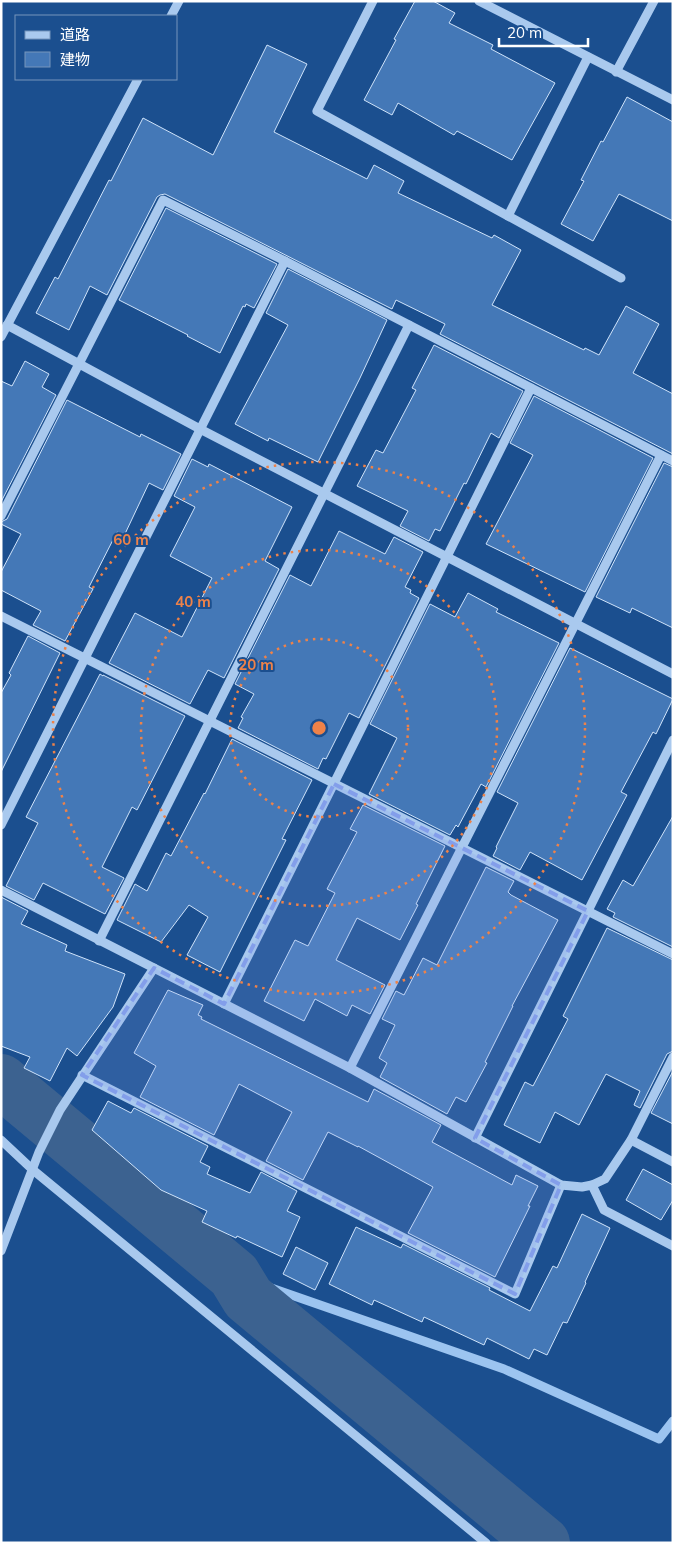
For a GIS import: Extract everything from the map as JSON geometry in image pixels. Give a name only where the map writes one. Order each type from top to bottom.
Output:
[{"type":"street","points":[[172,15],[179,1]]},
{"type":"street","points":[[373,1],[317,111],[622,278]]},
{"type":"street","points":[[479,1],[673,100]]},
{"type":"street","points":[[616,72],[654,1]]},
{"type":"street","points":[[508,216],[588,57]]},
{"type":"street","points":[[1,337],[137,80]]},
{"type":"street","points":[[1,516],[163,200],[673,461]]},
{"type":"street","points":[[1,825],[285,261]]},
{"type":"street","points":[[7,325],[200,429],[673,674]]},
{"type":"street","points":[[99,940],[211,722],[409,325]]},
{"type":"street","points":[[224,1004],[531,388]]},
{"type":"street","points":[[350,1068],[661,455]]},
{"type":"street","points":[[1,616],[673,954]]},
{"type":"street","points":[[475,1138],[673,740]]},
{"type":"street","points":[[1,890],[350,1068],[561,1185],[582,1187],[605,1179],[631,1140],[673,1057]]},
{"type":"street","points":[[1,1251],[39,1152],[60,1110],[154,968]]},
{"type":"street","points":[[82,1075],[515,1294],[561,1185]]},
{"type":"street","points":[[1,1140],[33,1170],[486,1543]]},
{"type":"street","points":[[631,1140],[673,1162]]},
{"type":"street","points":[[592,1185],[604,1210],[673,1246]]},
{"type":"highlighted area","points":[[334,784],[588,911],[475,1138],[561,1185],[515,1294],[82,1075],[154,968],[224,1004]]},
{"type":"building","points":[[415,1],[433,1],[455,13],[449,23],[493,45],[491,49],[555,83],[512,160],[457,131],[454,135],[398,103],[392,115],[364,100]]},
{"type":"building","points":[[267,45],[307,64],[274,132],[367,179],[374,165],[404,181],[398,193],[492,238],[494,235],[521,250],[492,305],[584,350],[585,348],[599,355],[626,306],[659,324],[633,373],[673,394],[673,454],[440,334],[445,324],[396,300],[392,309],[165,194],[157,197],[107,295],[90,286],[69,330],[36,313],[55,277],[58,279],[143,118],[213,155]]},
{"type":"building","points":[[627,97],[673,122],[673,221],[619,194],[593,241],[561,224],[584,181],[581,180],[601,141],[603,142]]},
{"type":"building","points":[[166,208],[277,264],[254,308],[246,304],[245,307],[243,306],[220,353],[119,300]]},
{"type":"building","points":[[288,269],[387,320],[318,462],[269,438],[268,441],[235,424],[288,325],[266,313]]},
{"type":"building","points":[[434,345],[523,391],[499,438],[491,433],[440,531],[435,529],[429,541],[400,526],[408,511],[357,486],[376,450],[383,453],[416,390],[412,388]]},
{"type":"building","points":[[25,361],[49,374],[42,387],[56,395],[1,502],[1,381],[12,386]]},
{"type":"building","points":[[534,396],[653,458],[585,592],[486,544],[533,455],[510,443]]},
{"type":"building","points":[[67,400],[140,437],[141,434],[181,454],[163,490],[149,483],[124,536],[117,532],[89,587],[93,589],[65,641],[33,625],[41,611],[1,590],[1,572],[21,534],[1,524],[1,522],[7,519]]},
{"type":"building","points":[[192,459],[208,467],[209,464],[292,507],[265,561],[279,569],[224,678],[208,670],[190,704],[109,663],[135,613],[182,637],[212,578],[170,556],[195,507],[174,496]]},
{"type":"building","points":[[664,463],[673,467],[673,628],[632,608],[630,613],[596,597]]},
{"type":"building","points":[[339,531],[385,554],[394,537],[423,552],[405,587],[411,590],[410,593],[419,598],[359,718],[349,713],[326,759],[323,758],[318,769],[238,728],[243,718],[241,717],[254,694],[235,684],[290,575],[311,586]]},
{"type":"building","points":[[468,593],[498,609],[496,612],[559,643],[486,787],[481,784],[458,827],[456,825],[450,835],[369,794],[397,738],[370,724],[430,604],[455,617]]},
{"type":"building","points":[[28,636],[60,653],[1,772],[1,693]]},
{"type":"building","points":[[570,648],[673,699],[656,734],[653,732],[621,792],[627,795],[582,880],[530,852],[520,870],[493,856],[518,803],[497,792]]},
{"type":"building","points":[[100,674],[185,716],[137,810],[132,807],[102,867],[124,878],[105,914],[43,883],[34,900],[6,886],[38,823],[26,817]]},
{"type":"building","points":[[232,739],[312,780],[282,839],[286,840],[220,972],[187,955],[208,917],[189,905],[161,942],[117,920],[135,884],[147,891],[166,853],[171,856]]},
{"type":"building","points":[[363,805],[445,846],[400,940],[357,918],[336,960],[385,985],[370,1014],[352,1005],[347,1016],[315,999],[304,1021],[264,1001],[295,940],[308,946],[335,893],[327,889],[357,832],[350,829]]},
{"type":"building","points":[[673,816],[673,947],[613,917],[615,913],[607,909],[623,880],[633,886]]},
{"type":"building","points":[[486,867],[514,881],[508,892],[511,895],[558,920],[512,1006],[485,1062],[487,1063],[466,1102],[456,1097],[447,1114],[380,1077],[387,1063],[379,1058],[395,1025],[382,1019],[396,991],[404,995],[423,958],[437,965]]},
{"type":"building","points":[[1,897],[28,911],[21,924],[67,945],[65,951],[125,974],[113,1007],[77,1056],[67,1048],[50,1081],[24,1068],[30,1057],[1,1046]]},
{"type":"building","points":[[607,928],[673,960],[673,1051],[667,1054],[640,1108],[634,1105],[640,1091],[606,1074],[579,1125],[555,1112],[540,1143],[504,1125],[525,1082],[533,1086],[568,1019],[563,1016]]},
{"type":"building","points":[[168,990],[203,1005],[198,1015],[202,1017],[201,1019],[368,1102],[374,1089],[441,1125],[432,1142],[512,1185],[516,1175],[538,1186],[495,1277],[408,1233],[433,1187],[358,1146],[328,1132],[303,1180],[266,1161],[292,1112],[239,1084],[214,1135],[140,1097],[156,1066],[134,1053]]},
{"type":"building","points":[[673,1071],[673,1124],[651,1113]]},
{"type":"building","points":[[108,1101],[131,1113],[134,1108],[208,1146],[200,1162],[210,1167],[207,1174],[250,1193],[261,1172],[297,1191],[287,1211],[300,1217],[282,1257],[202,1222],[207,1211],[161,1190],[92,1130]]},
{"type":"building","points":[[643,1169],[673,1185],[673,1200],[661,1220],[626,1200]]},
{"type":"building","points":[[582,1214],[610,1228],[567,1323],[563,1322],[547,1355],[534,1349],[529,1359],[487,1338],[484,1345],[424,1317],[422,1322],[374,1300],[372,1305],[329,1284],[356,1227],[401,1248],[403,1244],[490,1288],[489,1290],[530,1311],[553,1266],[557,1268]]},
{"type":"building","points":[[296,1247],[328,1263],[315,1290],[283,1274]]},
{"type":"waterway","points":[[1,1081],[234,1275],[248,1298],[543,1543]]},
{"type":"waterway","points":[[234,1275],[504,1369],[659,1439],[673,1421]]}]
